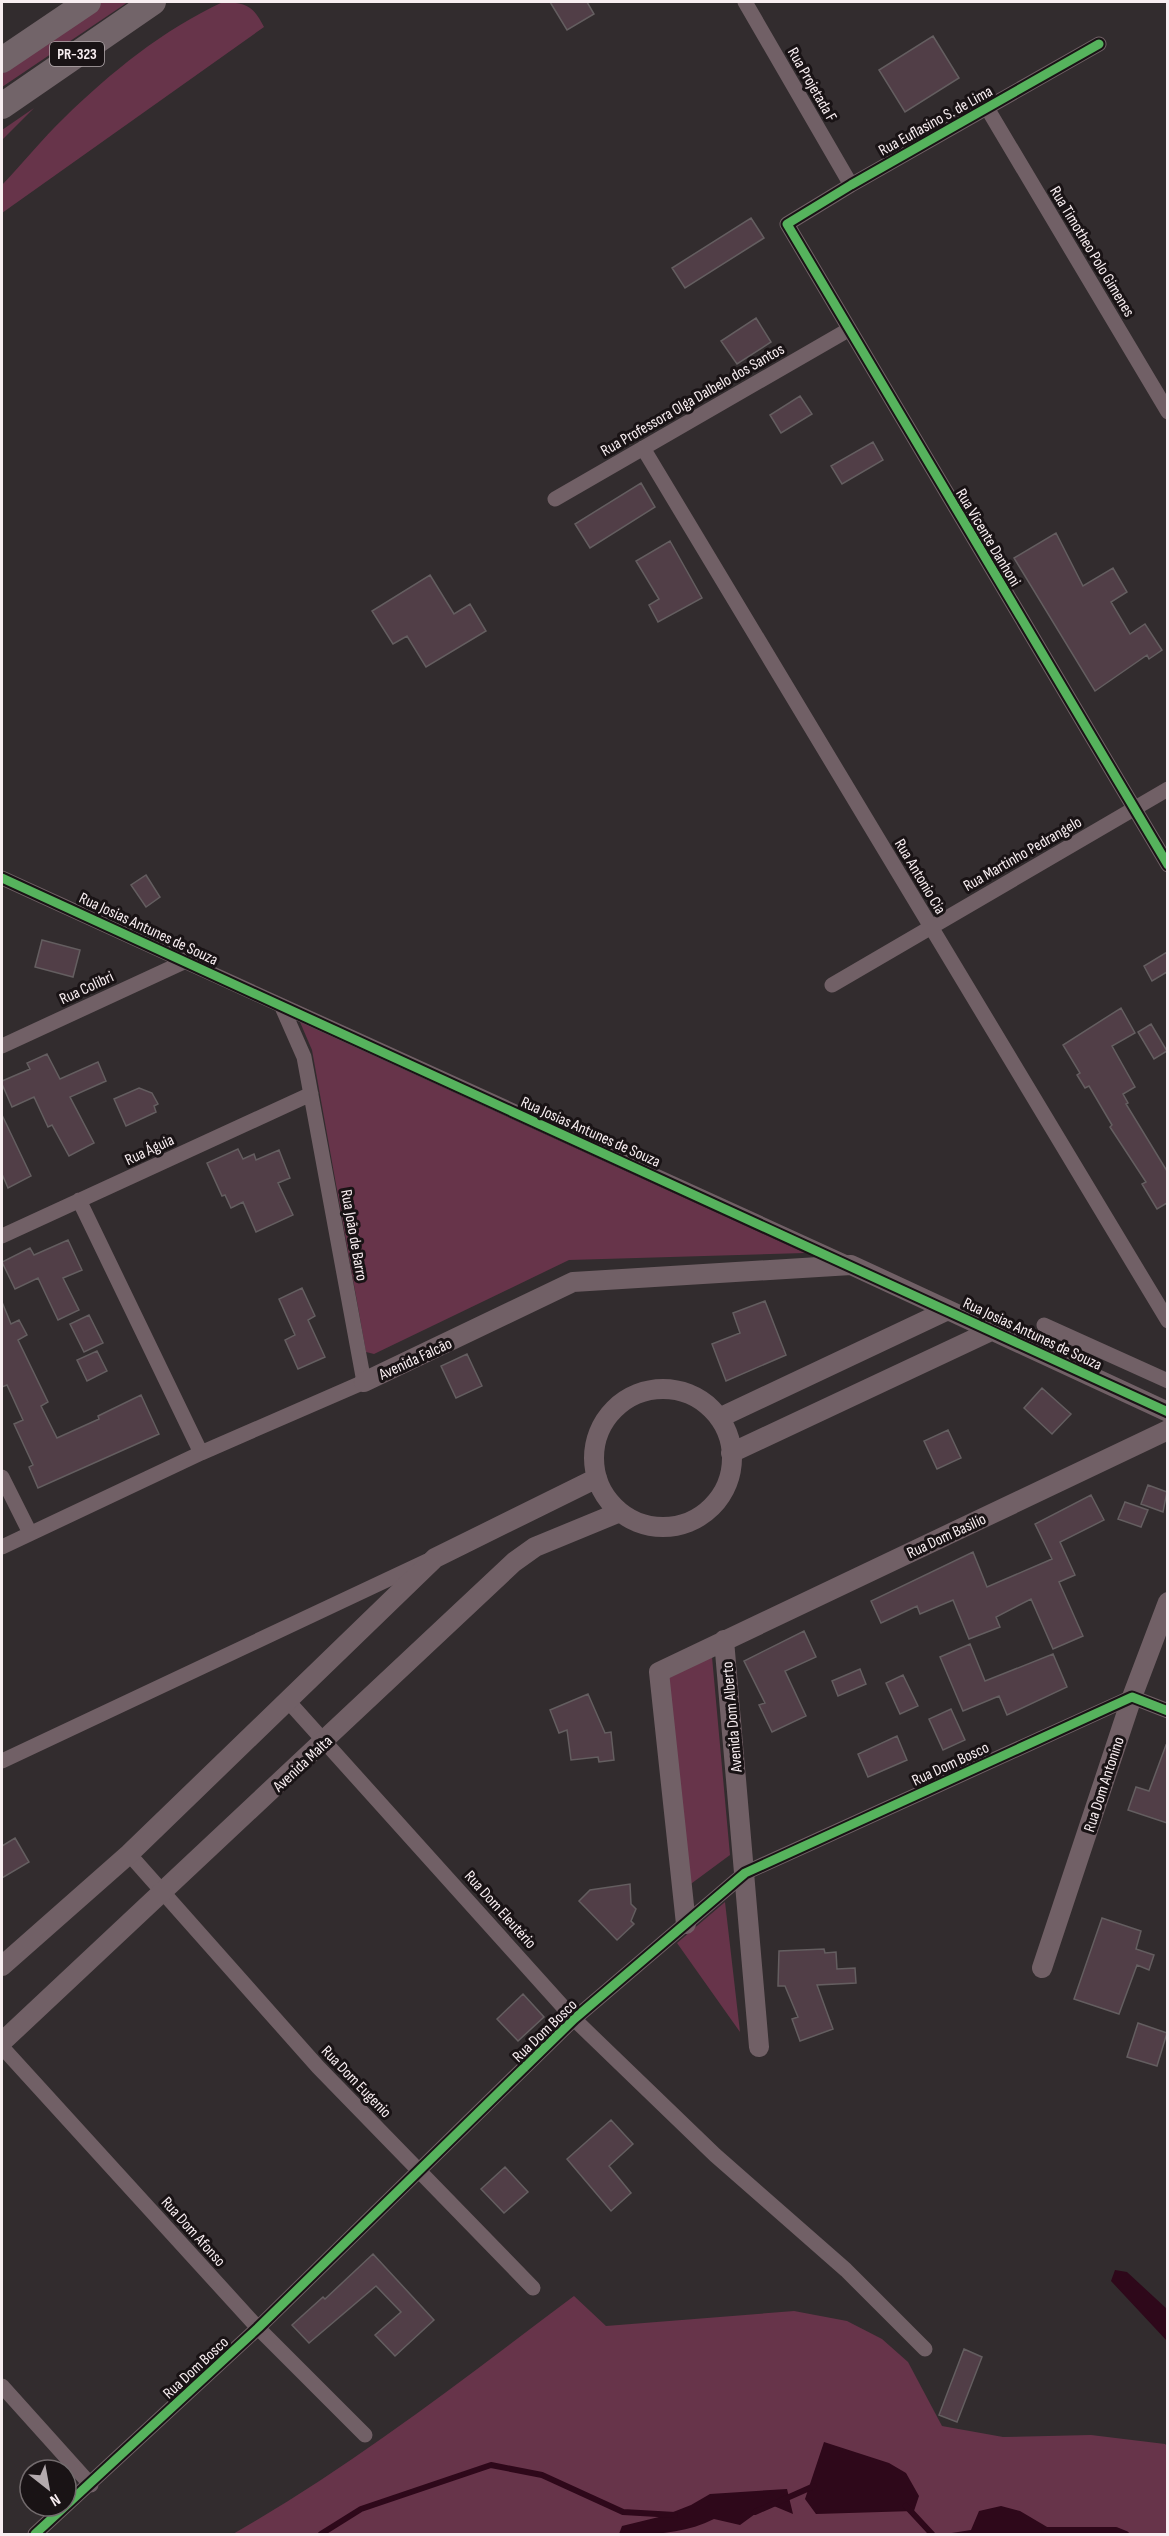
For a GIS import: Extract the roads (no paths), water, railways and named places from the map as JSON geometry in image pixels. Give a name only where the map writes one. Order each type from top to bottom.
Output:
[{"type":"highway","name":"PR-323","points":[[2,60],[88,2]]},
{"type":"highway","name":"PR-323","points":[[2,106],[153,2]]},
{"type":"street","name":"Rua Projetada F","points":[[745,2],[851,185]]},
{"type":"street","name":"Rua Euflasino S. de Lima","points":[[787,224],[1099,44]]},
{"type":"street","name":"Rua Timotheo Polo Gimenes","points":[[987,108],[1167,412]]},
{"type":"street","name":"Rua Vicente Danhoni","points":[[787,224],[1167,865]]},
{"type":"street","name":"Rua Professora Olga Dalbelo dos Santos","points":[[555,499],[848,330]]},
{"type":"street","name":"Rua Antonio Cia","points":[[643,448],[1167,1321]]},
{"type":"street","name":"Rua Martinho Pedrangelo","points":[[832,985],[1167,789]]},
{"type":"street","name":"Rua Josias Antunes de Souza","points":[[2,878],[851,1265],[1167,1412]]},
{"type":"street","name":"Rua Colibri","points":[[2,1046],[186,961]]},
{"type":"street","name":"Rua João de Barro","points":[[282,1007],[304,1057],[364,1382]]},
{"type":"street","name":"Rua Águia","points":[[2,1236],[311,1094]]},
{"type":"street","points":[[79,1200],[201,1453]]},
{"type":"street","name":"Avenida Falcão","points":[[2,1546],[201,1453],[364,1382],[573,1282],[851,1265]]},
{"type":"street","points":[[719,1418],[948,1310]]},
{"type":"street","points":[[1044,1325],[1167,1382]]},
{"type":"street","points":[[731,1453],[991,1331]]},
{"type":"street","points":[[654,1390],[683,1392],[697,1398],[719,1418],[729,1440],[731,1453],[727,1481],[721,1494],[712,1505],[695,1518],[675,1526],[660,1527],[646,1525],[620,1512],[610,1502],[597,1478],[594,1448],[602,1427],[614,1409],[639,1393],[654,1390]]},
{"type":"street","name":"Rua Dom Basilio","points":[[724,1641],[1167,1430]]},
{"type":"street","points":[[2,1477],[30,1533]]},
{"type":"street","points":[[2,1761],[597,1478]]},
{"type":"street","name":"Avenida Malta","points":[[2,2042],[514,1562],[535,1547],[620,1512]]},
{"type":"street","points":[[2,1966],[129,1854],[435,1557]]},
{"type":"street","name":"Rua Dom Antonino","points":[[1042,1968],[1132,1697],[1167,1602]]},
{"type":"street","name":"Avenida Dom Alberto","points":[[686,1924],[659,1672],[724,1641],[759,2047]]},
{"type":"street","points":[[1132,1697],[1167,1711]]},
{"type":"street","name":"Rua Dom Bosco","points":[[35,2535],[258,2328],[574,2019],[745,1873],[1132,1697]]},
{"type":"street","name":"Rua Dom Eleutério","points":[[288,1701],[326,1740],[574,2019],[715,2155],[846,2270],[925,2349]]},
{"type":"street","name":"Rua Dom Eugenio","points":[[129,1854],[318,2067],[533,2288]]},
{"type":"street","name":"Rua Dom Afonso","points":[[2,2047],[258,2328],[365,2435]]},
{"type":"street","points":[[2,2386],[91,2485]]},
{"type":"waterway","points":[[321,2534],[361,2509],[491,2465],[542,2475],[623,2512],[675,2515]]},
{"type":"waterway","points":[[755,2512],[814,2486]]},
{"type":"waterway","points":[[906,2506],[932,2534]]},
{"type":"waterway","points":[[1044,2530],[1116,2530],[1126,2534]]}]
